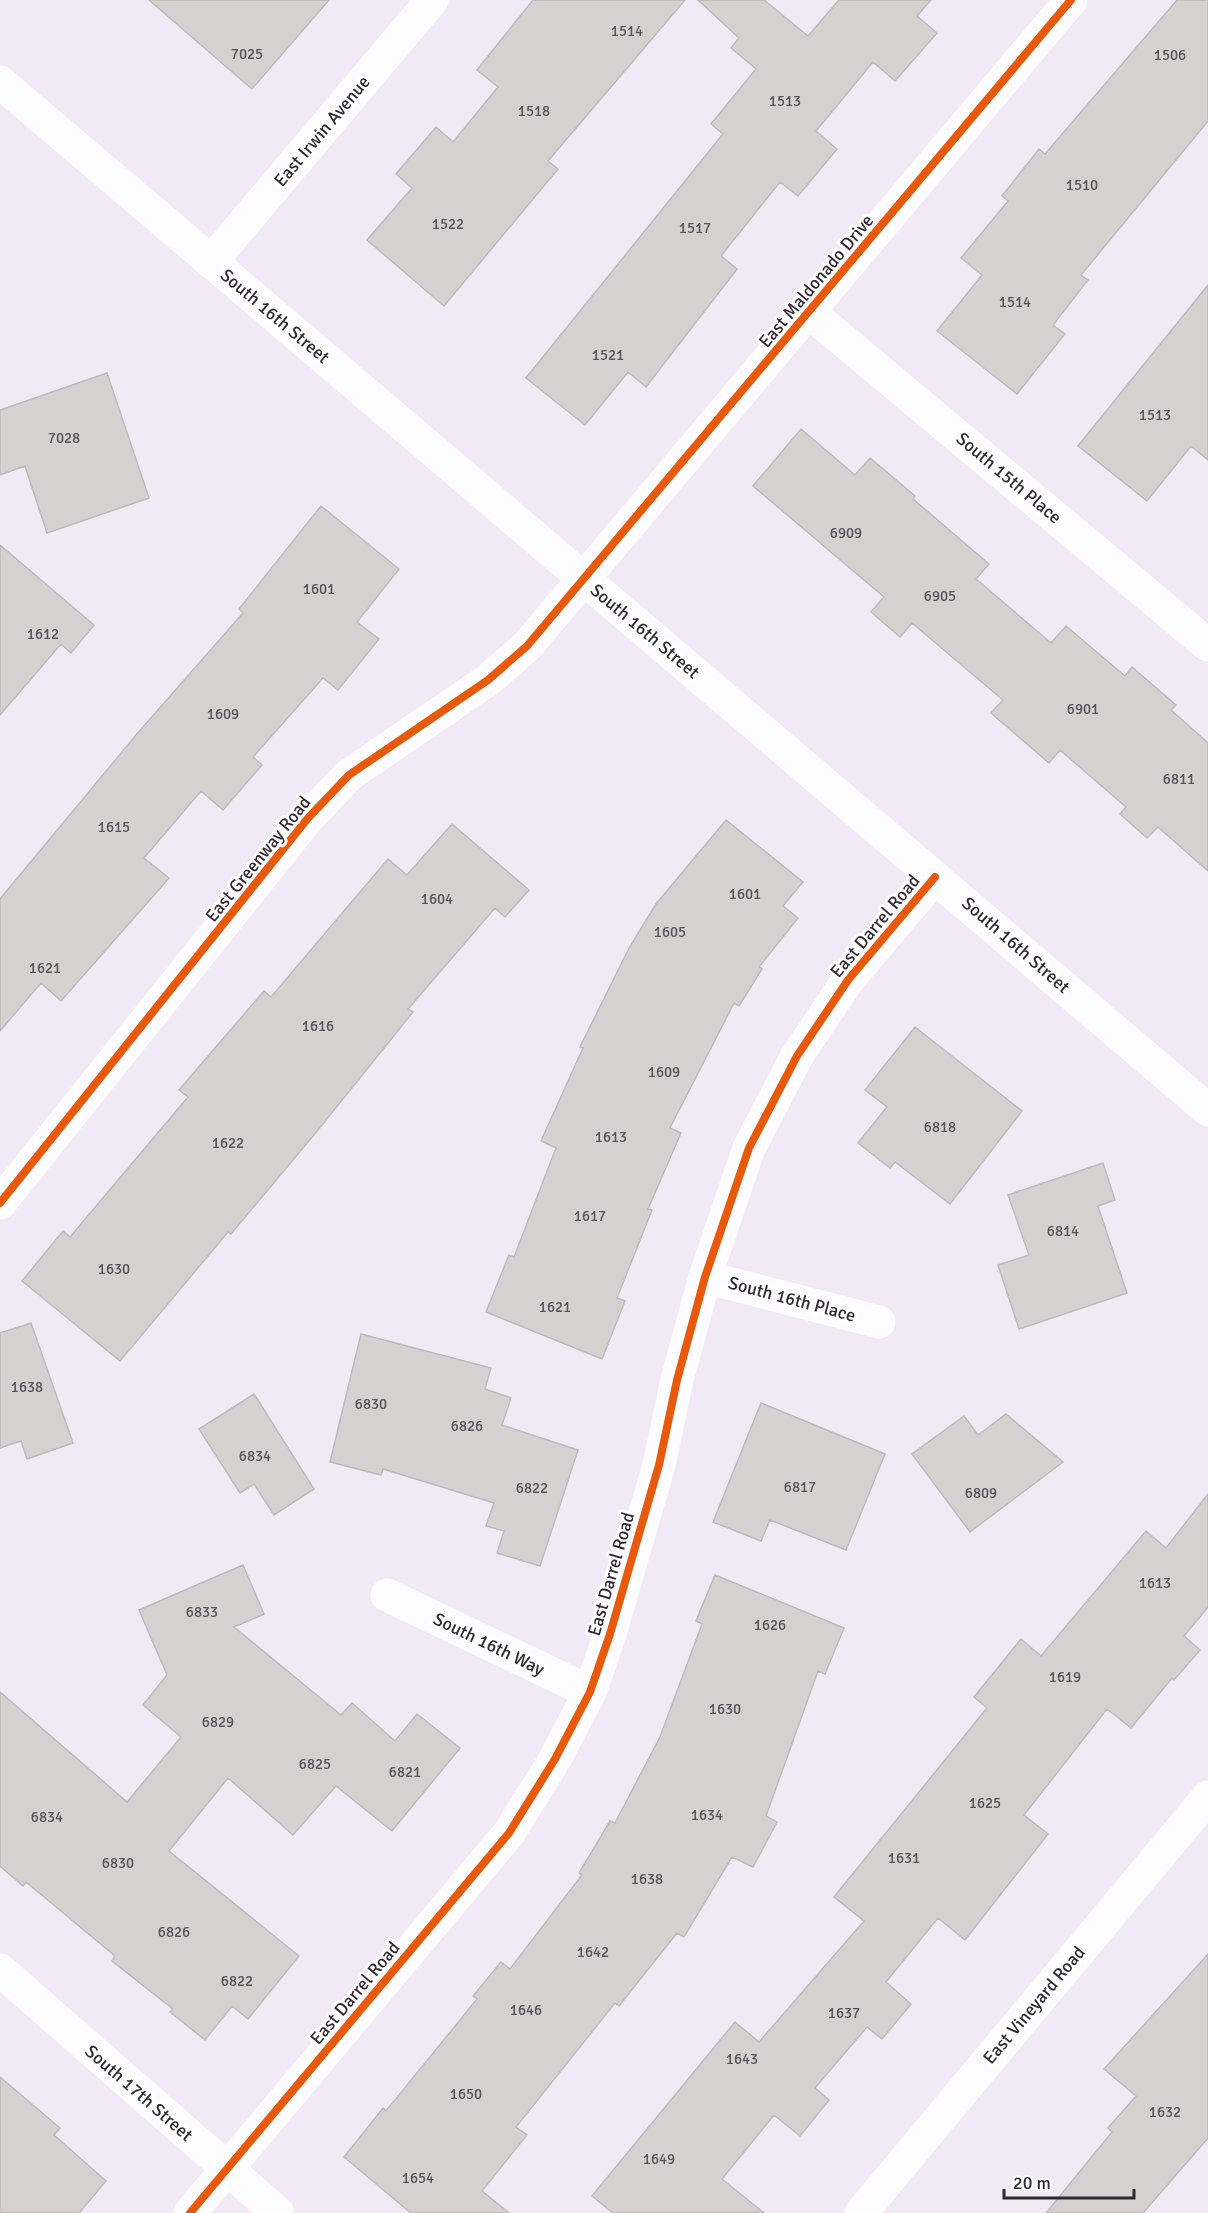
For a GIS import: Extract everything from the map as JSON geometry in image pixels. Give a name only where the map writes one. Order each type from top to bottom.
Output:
[{"type":"street","name":"East Irwin Avenue","points":[[211,262],[432,0]]},
{"type":"street","name":"East Maldonado Drive","points":[[583,580],[1071,0]]},
{"type":"street","name":"South 16th Street","points":[[0,82],[1208,1110]]},
{"type":"street","name":"South 15th Place","points":[[809,312],[1202,627]]},
{"type":"street","name":"East Greenway Road","points":[[0,1203],[308,818],[349,775],[488,680],[527,646],[583,580]]},
{"type":"street","name":"East Darrel Road","points":[[190,2213],[510,1833],[555,1760],[590,1692],[610,1634],[655,1476],[677,1380],[705,1277],[749,1148],[797,1056],[855,971],[935,877]]},
{"type":"street","name":"South 16th Place","points":[[705,1277],[879,1322]]},
{"type":"street","name":"South 16th Way","points":[[387,1595],[590,1692]]},
{"type":"street","name":"East Vineyard Road","points":[[861,2213],[1208,1797]]},
{"type":"street","name":"South 17th Street","points":[[0,1970],[278,2213]]},
{"type":"building","points":[[149,0],[329,0],[252,89]]},
{"type":"building","points":[[533,0],[685,0],[548,161],[558,169],[444,306],[367,240],[412,188],[396,174],[436,127],[453,142],[498,87],[477,70]]},
{"type":"building","points":[[698,0],[764,0],[808,36],[839,0],[931,0],[917,16],[937,33],[895,81],[873,62],[816,131],[837,149],[798,196],[780,182],[721,256],[737,269],[646,387],[628,372],[585,425],[526,378],[723,134],[711,124],[756,69],[731,48],[739,38]]},
{"type":"building","points":[[1177,0],[1208,0],[1208,121],[1081,275],[1088,280],[1053,325],[1065,334],[1017,394],[937,331],[982,275],[961,258],[1008,201],[1002,196],[1039,149],[1045,154]]},
{"type":"building","points":[[1208,285],[1208,460],[1191,446],[1147,501],[1078,446]]},
{"type":"building","points":[[107,373],[149,498],[47,533],[25,466],[0,475],[0,410]]},
{"type":"building","points":[[801,429],[855,475],[870,458],[915,496],[913,499],[989,564],[976,579],[1051,643],[1066,626],[1125,676],[1132,667],[1176,705],[1171,710],[1208,743],[1208,871],[1158,827],[1147,838],[1120,814],[1126,807],[1060,750],[1049,763],[991,713],[1003,700],[912,623],[900,637],[871,612],[884,597],[753,486]]},
{"type":"building","points":[[321,506],[399,569],[357,622],[379,639],[338,690],[323,678],[253,757],[262,765],[223,810],[201,791],[144,858],[169,878],[61,1001],[41,983],[0,1031],[0,899],[136,735],[243,613],[239,609]]},
{"type":"building","points":[[0,545],[94,625],[71,653],[61,644],[0,715]]},
{"type":"building","points":[[726,820],[803,882],[783,906],[798,918],[759,967],[762,969],[739,1006],[734,1003],[670,1128],[681,1133],[648,1209],[652,1210],[617,1298],[625,1301],[602,1359],[486,1312],[509,1255],[514,1257],[556,1148],[541,1141],[583,1048],[580,1047],[629,948],[656,904]]},
{"type":"building","points":[[452,824],[529,890],[505,917],[495,908],[408,1009],[413,1012],[318,1130],[231,1234],[228,1232],[120,1361],[22,1281],[63,1231],[70,1237],[188,1097],[179,1090],[264,991],[271,997],[388,859],[407,875]]},
{"type":"building","points":[[915,1027],[1022,1111],[950,1204],[895,1162],[890,1168],[858,1143],[887,1107],[865,1090]]},
{"type":"building","points":[[1103,1163],[1115,1200],[1098,1206],[1127,1293],[1019,1329],[998,1265],[1029,1255],[1008,1195]]},
{"type":"building","points":[[31,1323],[73,1443],[27,1459],[21,1441],[0,1448],[0,1333]]},
{"type":"building","points":[[361,1334],[491,1368],[485,1389],[511,1398],[502,1425],[578,1450],[540,1566],[497,1553],[504,1531],[486,1526],[494,1503],[383,1469],[381,1475],[330,1462]]},
{"type":"building","points":[[254,1394],[314,1489],[274,1515],[254,1484],[240,1493],[199,1429]]},
{"type":"building","points":[[761,1403],[885,1454],[846,1550],[770,1520],[761,1541],[713,1522]]},
{"type":"building","points":[[1006,1414],[1063,1462],[970,1532],[912,1454],[964,1416],[978,1435]]},
{"type":"building","points":[[1208,1494],[1208,1607],[1184,1636],[1200,1650],[1174,1680],[1172,1678],[1131,1728],[1107,1709],[1024,1815],[1048,1834],[965,1940],[938,1918],[886,1982],[911,2004],[882,2039],[867,2027],[815,2088],[829,2100],[800,2136],[774,2115],[722,2179],[764,2213],[613,2213],[592,2196],[735,2022],[759,2042],[864,1921],[834,1897],[987,1708],[974,1697],[1021,1639],[1041,1656],[1146,1531],[1166,1548]]},
{"type":"building","points":[[243,1565],[264,1614],[234,1627],[341,1715],[352,1703],[395,1741],[417,1714],[460,1748],[392,1831],[336,1786],[293,1835],[228,1778],[169,1851],[299,1956],[248,2019],[232,2006],[205,2040],[170,2012],[173,2009],[112,1961],[115,1956],[26,1882],[23,1886],[0,1866],[0,1692],[127,1802],[181,1737],[143,1705],[167,1675],[139,1610]]},
{"type":"building","points":[[715,1575],[844,1628],[825,1674],[818,1671],[766,1816],[777,1822],[753,1867],[732,1857],[684,1937],[677,1933],[619,2006],[615,2003],[516,2127],[527,2135],[482,2191],[509,2213],[411,2213],[344,2157],[383,2108],[386,2111],[477,1999],[473,1996],[501,1962],[510,1969],[582,1875],[579,1873],[610,1821],[615,1823],[660,1737],[702,1624],[696,1621]]},
{"type":"building","points":[[1208,1954],[1208,2138],[1143,2213],[1046,2213],[1112,2132],[1108,2128],[1136,2096],[1104,2069]]},
{"type":"building","points":[[0,2077],[60,2128],[54,2135],[106,2181],[79,2213],[0,2213]]},
{"type":"cycle path","points":[[0,1203],[308,818],[349,775],[488,680],[527,646],[1071,0]]},
{"type":"cycle path","points":[[190,2213],[509,1833],[555,1759],[590,1692],[610,1634],[659,1465],[677,1380],[705,1277],[749,1148],[797,1056],[848,980],[935,877]]}]
